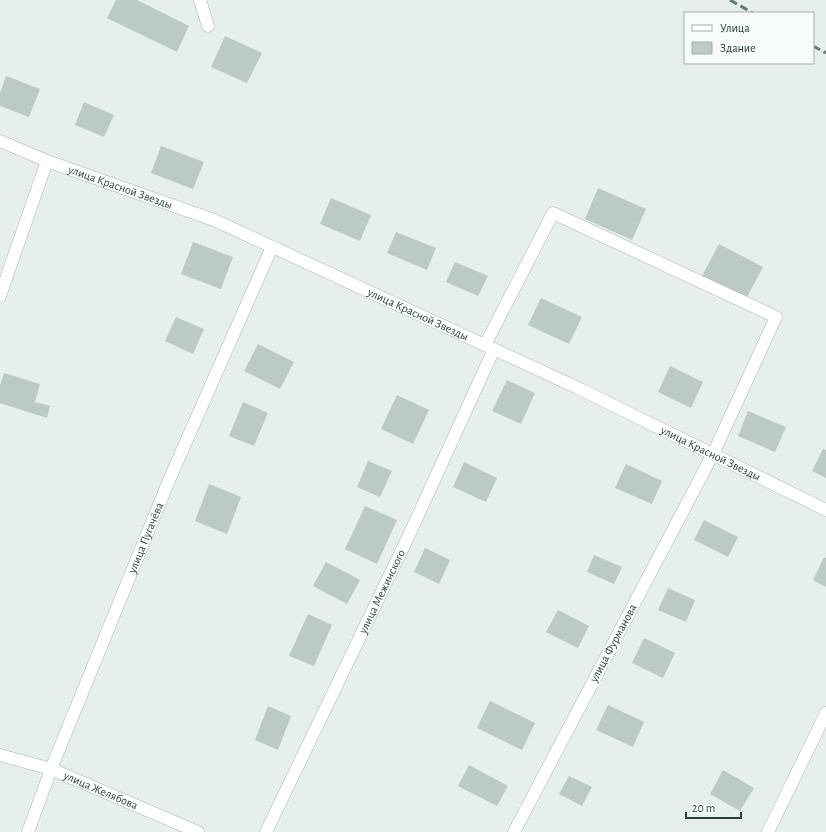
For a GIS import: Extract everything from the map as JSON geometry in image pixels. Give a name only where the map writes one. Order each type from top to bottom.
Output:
[{"type":"street","points":[[200,0],[208,26]]},
{"type":"street","name":"улица Красной Звезды","points":[[0,141],[47,161],[214,220],[578,388],[826,510]]},
{"type":"street","points":[[0,296],[47,161]]},
{"type":"street","name":"улица Межинского","points":[[266,832],[410,533],[490,347],[553,214],[776,317],[713,454]]},
{"type":"street","name":"улица Пугачёва","points":[[28,832],[50,769],[170,478],[272,247]]},
{"type":"street","name":"улица Фурманова","points":[[514,832],[713,454]]},
{"type":"street","points":[[768,832],[826,713]]},
{"type":"street","name":"улица Желябова","points":[[0,755],[50,769],[198,832]]},
{"type":"building","points":[[116,0],[137,0],[189,26],[177,52],[107,18]]},
{"type":"building","points":[[225,36],[262,53],[247,83],[211,67]]},
{"type":"building","points":[[6,76],[40,89],[29,117],[0,106],[0,93]]},
{"type":"building","points":[[84,102],[114,115],[104,137],[75,125]]},
{"type":"building","points":[[161,146],[204,162],[193,189],[151,173]]},
{"type":"building","points":[[598,188],[646,209],[632,240],[585,219]]},
{"type":"building","points":[[331,198],[371,215],[360,241],[320,224]]},
{"type":"building","points":[[396,232],[436,248],[427,270],[387,253]]},
{"type":"building","points":[[193,242],[233,257],[221,289],[181,274]]},
{"type":"building","points":[[719,244],[763,267],[746,299],[702,276]]},
{"type":"building","points":[[455,262],[488,276],[478,296],[446,282]]},
{"type":"building","points":[[541,298],[582,317],[569,344],[528,325]]},
{"type":"building","points":[[176,317],[204,329],[193,354],[165,341]]},
{"type":"building","points":[[258,344],[294,362],[280,389],[244,371]]},
{"type":"building","points":[[670,366],[703,382],[691,408],[658,392]]},
{"type":"building","points":[[4,373],[40,384],[35,402],[50,406],[47,418],[0,403],[0,386]]},
{"type":"building","points":[[507,380],[535,393],[521,424],[492,411]]},
{"type":"building","points":[[397,395],[429,410],[413,444],[381,429]]},
{"type":"building","points":[[243,402],[268,413],[254,446],[229,436]]},
{"type":"building","points":[[748,411],[786,427],[775,452],[738,436]]},
{"type":"building","points":[[823,449],[826,450],[826,478],[812,471]]},
{"type":"building","points":[[368,461],[392,471],[380,497],[357,487]]},
{"type":"building","points":[[464,462],[497,478],[486,502],[453,487]]},
{"type":"building","points":[[626,464],[662,481],[652,504],[615,488]]},
{"type":"building","points":[[209,484],[241,497],[227,534],[195,521]]},
{"type":"building","points":[[365,506],[397,520],[377,564],[345,549]]},
{"type":"building","points":[[704,520],[738,537],[728,557],[694,540]]},
{"type":"building","points":[[425,548],[450,560],[439,584],[414,572]]},
{"type":"building","points":[[594,555],[622,567],[614,584],[587,572]]},
{"type":"building","points":[[824,557],[826,558],[826,587],[813,580]]},
{"type":"building","points":[[326,562],[360,580],[347,604],[313,586]]},
{"type":"building","points":[[668,588],[695,600],[686,622],[658,610]]},
{"type":"building","points":[[558,610],[589,626],[578,648],[546,632]]},
{"type":"building","points":[[308,614],[332,625],[314,666],[289,656]]},
{"type":"building","points":[[644,638],[675,653],[663,678],[632,663]]},
{"type":"building","points":[[490,701],[535,723],[522,750],[477,728]]},
{"type":"building","points":[[608,705],[644,722],[633,747],[596,730]]},
{"type":"building","points":[[268,706],[291,716],[278,750],[255,740]]},
{"type":"building","points":[[469,765],[508,786],[497,806],[458,786]]},
{"type":"building","points":[[723,770],[754,788],[740,811],[710,794]]},
{"type":"building","points":[[569,776],[592,787],[582,806],[559,794]]},
{"type":"railway","points":[[730,0],[751,12]]},
{"type":"railway","points":[[814,47],[826,53]]}]
